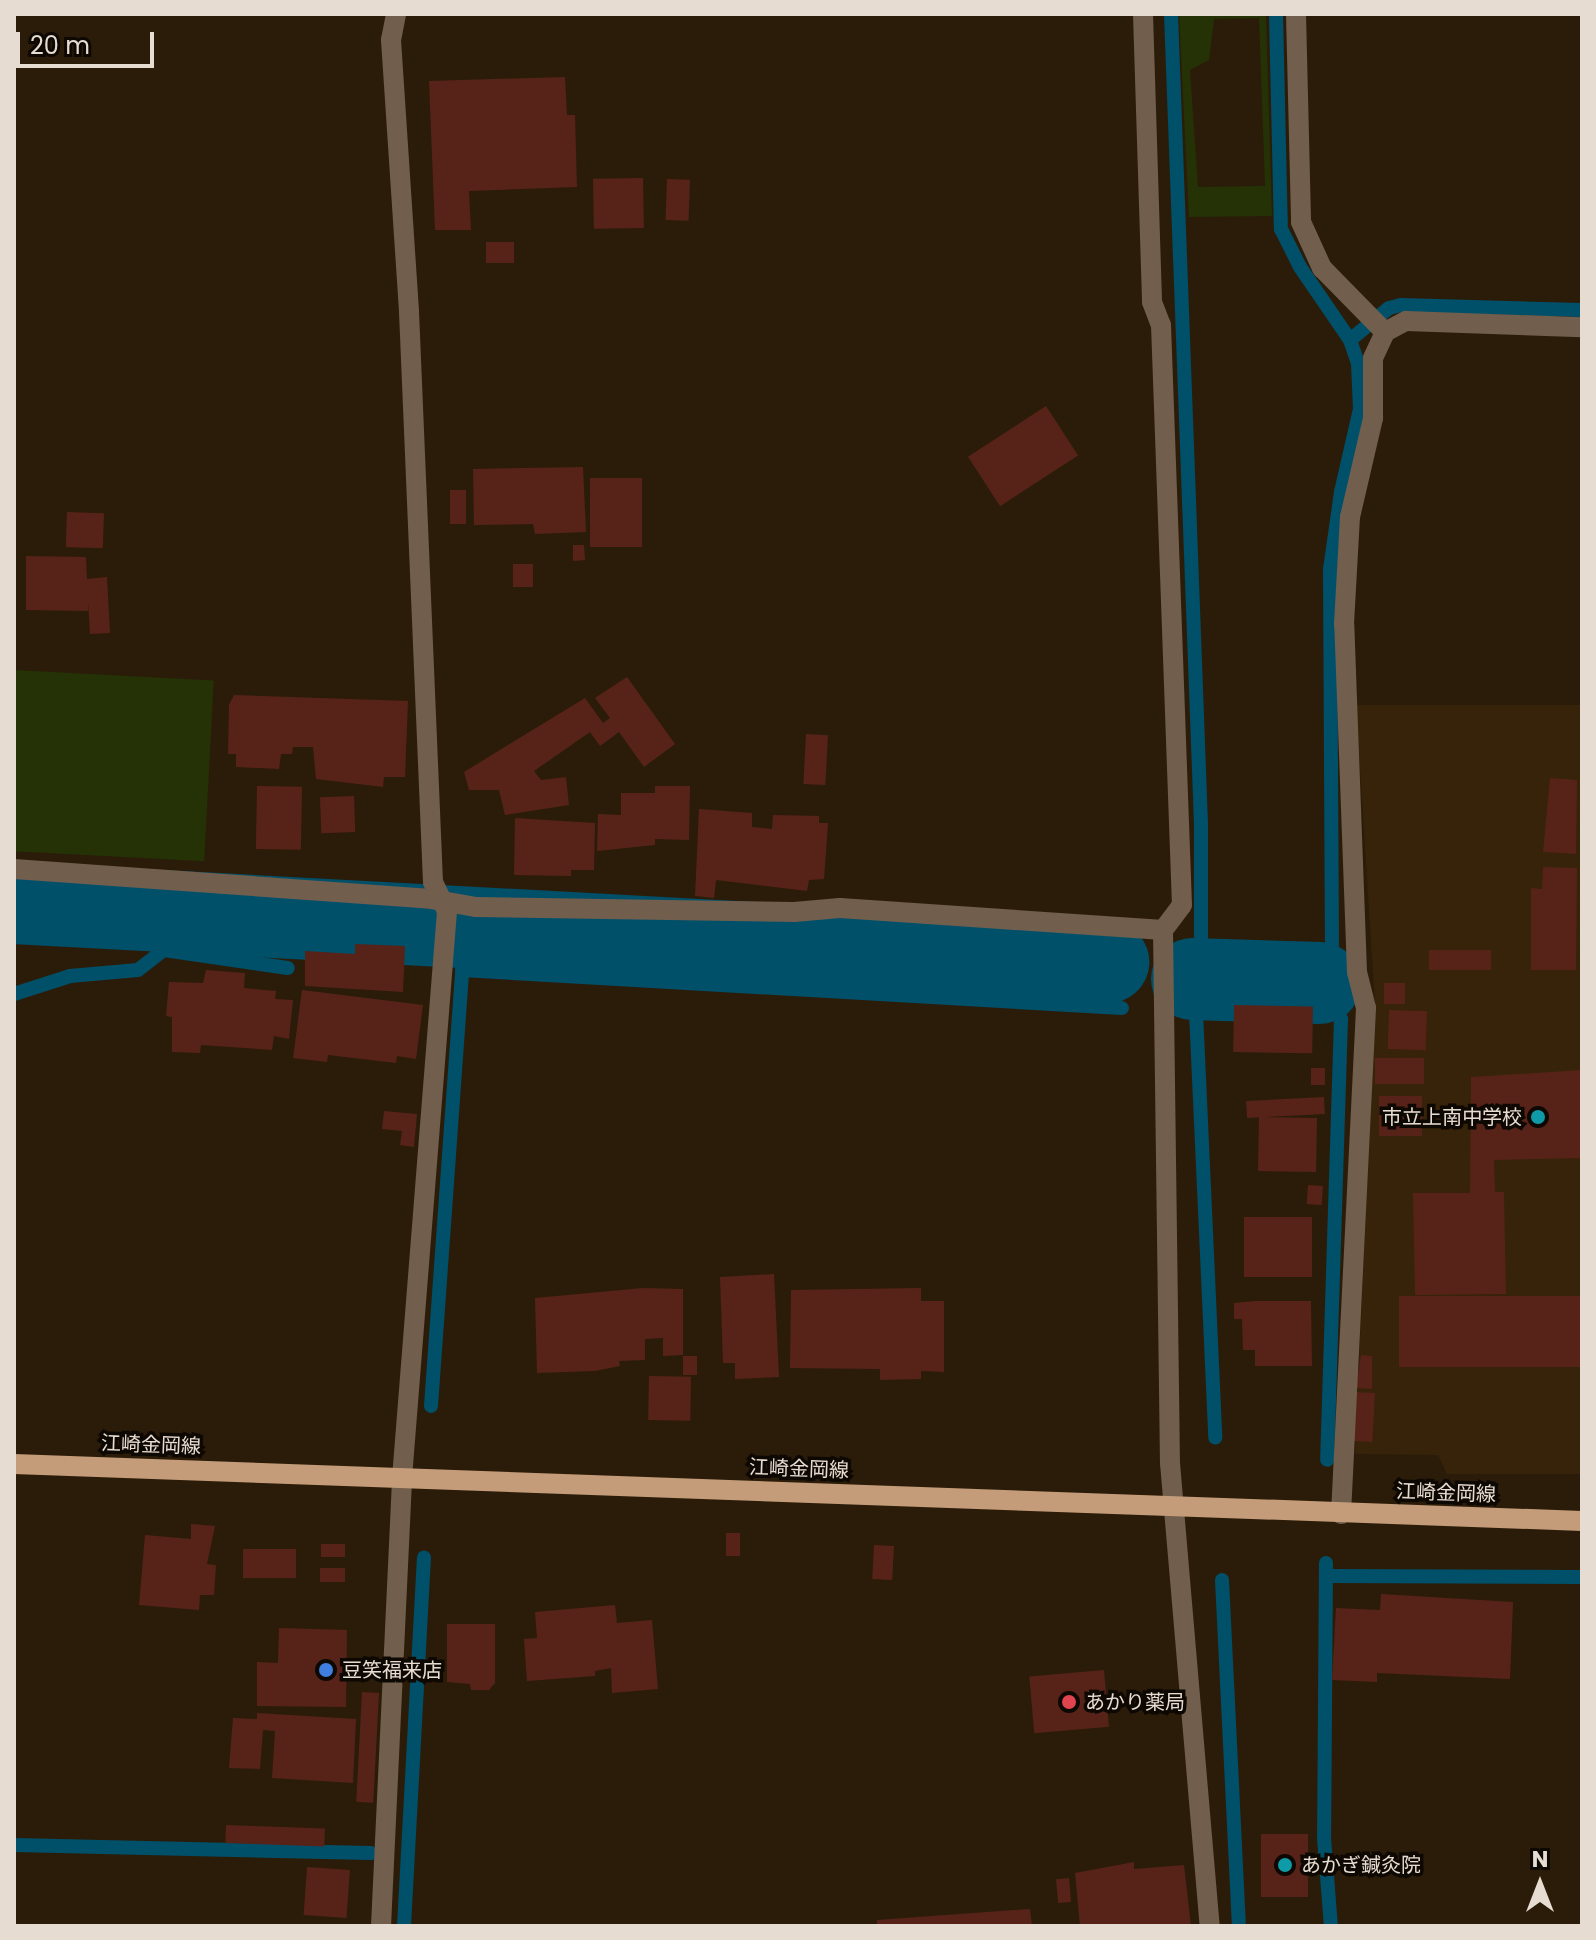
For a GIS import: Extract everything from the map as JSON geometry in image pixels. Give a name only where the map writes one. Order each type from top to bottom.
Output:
[{"type":"main road","name":"江崎金岡線","points":[[14,1464],[1582,1521]]},
{"type":"street","points":[[381,1926],[402,1478],[445,937],[444,907],[433,882],[409,311],[391,40],[396,14]]},
{"type":"street","points":[[1143,14],[1152,302],[1161,325],[1182,905],[1163,930],[1174,1507],[1210,1926]]},
{"type":"street","points":[[1296,14],[1301,222],[1322,268],[1377,323],[1406,321],[1582,327]]},
{"type":"street","points":[[1341,1514],[1366,1008],[1357,972],[1344,624],[1350,517],[1373,418],[1373,358],[1377,323]]},
{"type":"street","points":[[14,869],[444,907],[794,912],[840,908],[1163,930]]},
{"type":"shaded area","points":[[1356,705],[1582,705],[1582,1474],[1447,1474],[1438,1455],[1355,1454],[1375,1005]]},
{"type":"green space","points":[[1179,14],[1266,14],[1272,216],[1189,217]],"holes":[[[1259,18],[1265,186],[1198,187],[1190,70],[1209,60],[1214,19]]]},
{"type":"green space","points":[[14,670],[214,680],[204,861],[14,851]]},
{"type":"building","points":[[565,77],[567,115],[575,115],[577,187],[469,191],[471,230],[435,230],[429,81]]},
{"type":"building","points":[[643,178],[644,228],[594,229],[593,179]]},
{"type":"building","points":[[667,179],[690,180],[689,221],[666,220]]},
{"type":"building","points":[[486,242],[514,242],[514,263],[486,263]]},
{"type":"building","points":[[1046,406],[1078,455],[1000,506],[968,457]]},
{"type":"building","points":[[583,467],[586,532],[535,534],[533,524],[474,525],[473,469]]},
{"type":"building","points":[[590,478],[642,478],[642,547],[590,547]]},
{"type":"building","points":[[450,490],[466,490],[466,524],[450,524]]},
{"type":"building","points":[[67,512],[104,513],[103,548],[66,547]]},
{"type":"building","points":[[573,545],[584,545],[585,560],[573,561]]},
{"type":"building","points":[[26,556],[86,557],[87,579],[107,577],[110,633],[90,634],[88,602],[88,611],[26,610]]},
{"type":"building","points":[[513,564],[533,564],[533,587],[513,587]]},
{"type":"building","points":[[627,677],[675,744],[644,767],[619,732],[600,746],[590,732],[534,771],[541,780],[566,777],[569,805],[505,815],[499,790],[469,790],[464,772],[585,698],[603,723],[610,718],[595,698]]},
{"type":"building","points":[[234,695],[408,701],[405,777],[384,777],[383,787],[316,779],[313,747],[293,747],[292,754],[281,754],[279,769],[236,767],[236,754],[228,754],[229,705]]},
{"type":"building","points":[[806,734],[828,735],[825,785],[803,784]]},
{"type":"building","points":[[1550,778],[1577,780],[1576,854],[1543,852]]},
{"type":"building","points":[[257,786],[302,787],[301,850],[256,849]]},
{"type":"building","points":[[655,786],[690,786],[689,840],[655,839],[655,845],[597,851],[598,814],[621,815],[621,793],[655,793]]},
{"type":"building","points":[[354,796],[355,832],[321,833],[320,797]]},
{"type":"building","points":[[699,809],[752,813],[752,827],[772,829],[773,815],[819,816],[819,823],[828,823],[824,879],[809,880],[807,891],[716,880],[714,898],[695,896]]},
{"type":"building","points":[[515,818],[595,823],[594,870],[571,870],[571,876],[514,875]]},
{"type":"building","points":[[1543,867],[1577,868],[1576,970],[1531,970],[1531,888],[1542,889]]},
{"type":"building","points":[[355,944],[405,946],[403,992],[305,986],[305,951],[355,954]]},
{"type":"building","points":[[1429,950],[1491,950],[1491,970],[1429,970]]},
{"type":"building","points":[[206,970],[245,973],[244,988],[276,991],[275,999],[293,1000],[289,1039],[274,1036],[272,1050],[201,1045],[200,1053],[172,1052],[172,1017],[166,1016],[169,982],[203,983]]},
{"type":"building","points":[[1384,983],[1405,983],[1405,1004],[1384,1004]]},
{"type":"building","points":[[302,990],[423,1005],[416,1059],[397,1056],[396,1063],[328,1055],[327,1062],[293,1058]]},
{"type":"building","points":[[1234,1005],[1313,1006],[1312,1053],[1233,1052]]},
{"type":"building","points":[[1389,1010],[1427,1011],[1426,1050],[1388,1049]]},
{"type":"building","points":[[1375,1058],[1424,1058],[1424,1084],[1375,1084]]},
{"type":"building","points":[[1311,1068],[1325,1068],[1325,1085],[1311,1085]]},
{"type":"building","points":[[1582,1070],[1582,1158],[1494,1160],[1495,1192],[1504,1192],[1506,1294],[1415,1295],[1413,1193],[1470,1193],[1471,1077]]},
{"type":"building","points":[[1379,1096],[1422,1096],[1422,1136],[1379,1136]]},
{"type":"building","points":[[1324,1097],[1325,1114],[1247,1118],[1246,1101]]},
{"type":"building","points":[[384,1111],[417,1114],[414,1147],[400,1145],[402,1131],[382,1129]]},
{"type":"building","points":[[1259,1117],[1317,1118],[1316,1172],[1258,1171]]},
{"type":"building","points":[[1308,1185],[1323,1186],[1322,1205],[1307,1204]]},
{"type":"building","points":[[1244,1217],[1312,1217],[1312,1277],[1244,1277]]},
{"type":"building","points":[[774,1274],[779,1377],[735,1379],[735,1363],[723,1363],[720,1277]]},
{"type":"building","points":[[643,1288],[683,1289],[683,1355],[663,1356],[663,1338],[645,1339],[645,1360],[619,1361],[620,1366],[595,1371],[537,1373],[535,1298]]},
{"type":"building","points":[[921,1288],[921,1301],[944,1301],[944,1372],[921,1371],[921,1379],[880,1380],[880,1369],[790,1368],[791,1290]]},
{"type":"building","points":[[1399,1296],[1582,1296],[1582,1367],[1399,1367]]},
{"type":"building","points":[[1311,1301],[1312,1366],[1255,1366],[1255,1350],[1243,1350],[1242,1319],[1234,1319],[1234,1303]]},
{"type":"building","points":[[1361,1355],[1372,1356],[1372,1389],[1356,1388]]},
{"type":"building","points":[[683,1356],[697,1356],[697,1375],[683,1375]]},
{"type":"building","points":[[649,1376],[691,1377],[690,1421],[648,1420]]},
{"type":"building","points":[[1355,1392],[1375,1393],[1372,1442],[1352,1441]]},
{"type":"building","points":[[191,1524],[215,1526],[207,1564],[216,1565],[214,1595],[200,1595],[199,1610],[139,1605],[145,1535],[191,1539]]},
{"type":"building","points":[[726,1533],[740,1533],[740,1556],[726,1556]]},
{"type":"building","points":[[321,1544],[345,1544],[345,1557],[321,1557]]},
{"type":"building","points":[[874,1545],[894,1546],[892,1580],[872,1579]]},
{"type":"building","points":[[243,1549],[296,1549],[296,1578],[243,1578]]},
{"type":"building","points":[[320,1568],[345,1568],[345,1582],[320,1582]]},
{"type":"building","points":[[1381,1594],[1513,1602],[1510,1679],[1377,1673],[1377,1682],[1332,1680],[1336,1608],[1380,1610]]},
{"type":"building","points":[[615,1605],[617,1623],[652,1620],[658,1689],[612,1693],[611,1668],[595,1671],[595,1676],[527,1681],[524,1639],[537,1638],[535,1612]]},
{"type":"building","points":[[447,1624],[495,1624],[495,1683],[489,1690],[471,1690],[470,1684],[447,1682]]},
{"type":"building","points":[[279,1628],[347,1630],[346,1707],[257,1706],[257,1662],[278,1663]]},
{"type":"building","name":"あかり薬局","points":[[1104,1670],[1109,1727],[1034,1733],[1029,1677]]},
{"type":"building","points":[[362,1692],[379,1693],[373,1803],[356,1802]]},
{"type":"building","points":[[257,1713],[356,1719],[353,1783],[272,1778],[275,1731],[263,1730],[260,1769],[229,1768],[233,1718],[257,1719]]},
{"type":"building","points":[[226,1825],[325,1828],[324,1846],[225,1843]]},
{"type":"building","name":"あかぎ鍼灸院","points":[[1261,1834],[1308,1834],[1308,1897],[1261,1897]]},
{"type":"building","points":[[1134,1862],[1134,1869],[1184,1865],[1191,1926],[1080,1926],[1075,1873]]},
{"type":"building","points":[[307,1867],[350,1870],[347,1918],[304,1915]]},
{"type":"building","points":[[1069,1878],[1071,1902],[1058,1903],[1056,1879]]},
{"type":"building","points":[[1030,1909],[1032,1926],[877,1926],[877,1920]]},
{"type":"waterway","points":[[1171,14],[1201,826],[1201,983],[1196,1012],[1215,1438]]},
{"type":"waterway","points":[[1276,14],[1281,229],[1300,267],[1350,340],[1358,363],[1360,409],[1341,492],[1330,569],[1332,944],[1320,983],[1341,1019],[1327,1460]]},
{"type":"waterway","points":[[1350,340],[1389,308],[1401,305],[1582,310]]},
{"type":"waterway","points":[[14,903],[1108,962]]},
{"type":"waterway","points":[[479,970],[481,926]]},
{"type":"waterway","points":[[14,994],[70,976],[138,970],[164,950],[288,968]]},
{"type":"waterway","points":[[431,1406],[462,970],[1122,1008]]},
{"type":"waterway","points":[[1192,979],[1320,983]]},
{"type":"waterway","points":[[404,1926],[424,1558]]},
{"type":"waterway","points":[[1326,1563],[1324,1838],[1331,1926]]},
{"type":"waterway","points":[[1326,1576],[1582,1577]]},
{"type":"waterway","points":[[1222,1580],[1239,1926]]},
{"type":"waterway","points":[[14,1845],[371,1853]]},
{"type":"place","name":"市立上南中学校","points":[[1538,1117]]},
{"type":"place","name":"豆笑福来店","points":[[326,1670]]},
{"type":"place","name":"あかり薬局","points":[[1069,1702]]},
{"type":"place","name":"あかぎ鍼灸院","points":[[1285,1865]]}]
